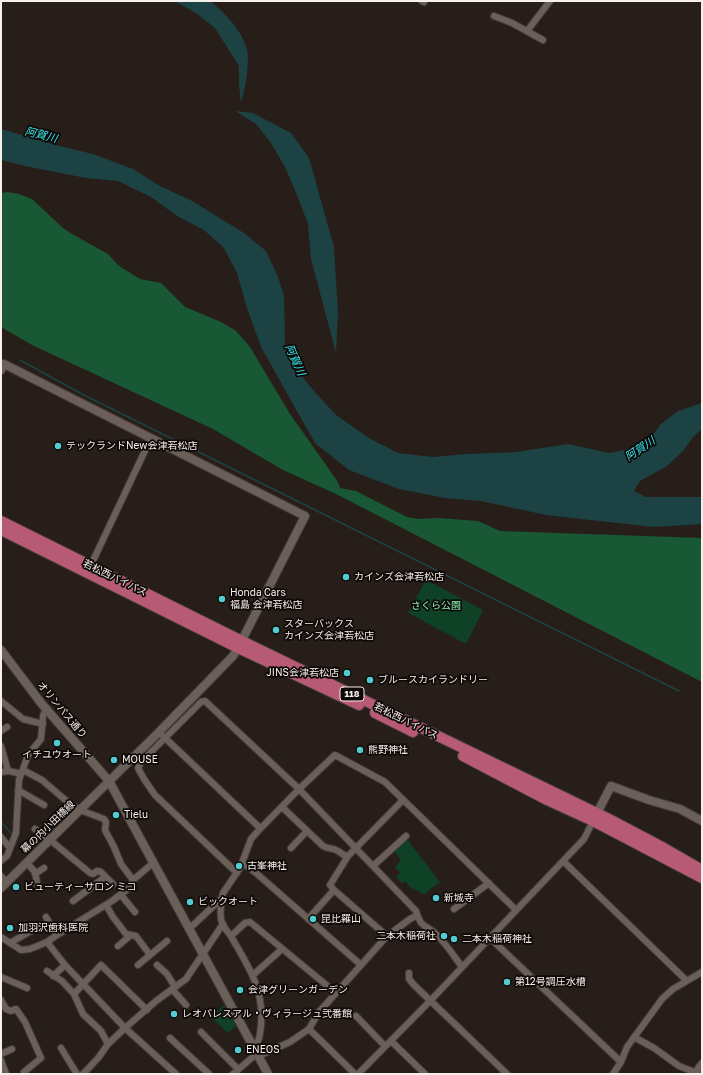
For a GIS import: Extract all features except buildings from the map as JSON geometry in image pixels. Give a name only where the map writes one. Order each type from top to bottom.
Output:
[{"type":"highway","name":"若松西バイパス","points":[[1,521],[355,703],[595,817],[664,848],[702,870]]},
{"type":"highway","name":"若松西バイパス","points":[[1,530],[240,644]]},
{"type":"highway","name":"若松西バイパス","points":[[595,817],[702,878]]},
{"type":"street","points":[[527,31],[550,1]]},
{"type":"street","points":[[494,16],[512,23],[543,40]]},
{"type":"street","points":[[1,370],[4,364],[151,438],[91,566]]},
{"type":"street","name":"幕の内小田橋線","points":[[3,882],[80,810],[233,656],[305,516],[151,438]]},
{"type":"street","name":"オリンパス通り","points":[[1,650],[46,708],[108,781],[268,1074]]},
{"type":"street","points":[[1,701],[24,719],[43,724]]},
{"type":"street","points":[[237,873],[165,806],[144,779],[138,768],[141,762],[201,702],[205,701],[299,788],[416,911],[416,916],[422,924],[438,935],[462,967]]},
{"type":"street","points":[[1,861],[7,856],[16,833],[19,780],[28,755],[41,739],[43,716],[46,708]]},
{"type":"street","points":[[158,732],[260,828]]},
{"type":"street","points":[[1,746],[8,771]]},
{"type":"street","points":[[233,1074],[254,1056],[256,1051],[261,1018],[261,1004],[253,974],[231,936],[222,924],[220,912],[223,893],[243,863],[252,839],[260,828],[299,788],[335,755],[385,782],[516,910]]},
{"type":"street","points":[[1,772],[22,772],[42,780],[70,804],[80,810],[104,819],[106,822],[105,830],[121,864],[133,880]]},
{"type":"street","points":[[309,1029],[356,1074],[391,1041],[564,862],[584,839],[611,786],[649,800],[680,809],[702,821]]},
{"type":"street","points":[[18,790],[44,804]]},
{"type":"street","points":[[387,936],[330,885],[348,856],[403,800]]},
{"type":"street","points":[[282,807],[328,849],[336,850],[345,856],[348,856]]},
{"type":"street","points":[[35,829],[90,873],[93,874],[97,871],[113,884]]},
{"type":"street","points":[[291,848],[307,831]]},
{"type":"street","points":[[373,866],[406,836]]},
{"type":"street","points":[[1,837],[10,848]]},
{"type":"street","points":[[26,862],[35,874],[38,888]]},
{"type":"street","points":[[564,862],[687,981]]},
{"type":"street","points":[[1,937],[25,951],[47,942],[57,934],[121,895],[129,888],[133,880],[153,863]]},
{"type":"street","points":[[243,863],[361,965]]},
{"type":"street","points":[[35,874],[44,868]]},
{"type":"street","points":[[73,901],[105,877]]},
{"type":"street","points":[[454,909],[489,883]]},
{"type":"street","points":[[308,919],[334,890]]},
{"type":"street","points":[[121,895],[135,912]]},
{"type":"street","points":[[189,929],[222,898]]},
{"type":"street","points":[[106,905],[112,917],[126,934],[136,936],[150,955]]},
{"type":"street","points":[[256,1051],[290,1042],[309,1029],[319,1012],[387,936],[416,916]]},
{"type":"street","points":[[46,917],[57,934]]},
{"type":"street","points":[[231,936],[246,923],[250,922],[336,993]]},
{"type":"street","points":[[84,1073],[99,1057],[108,1044],[125,1028],[191,974],[222,924]]},
{"type":"street","points":[[10,943],[36,928]]},
{"type":"street","points":[[118,946],[131,935]]},
{"type":"street","points":[[490,938],[620,1062]]},
{"type":"street","points":[[138,965],[167,941]]},
{"type":"street","points":[[47,942],[83,985],[125,1028],[176,1074]]},
{"type":"street","points":[[253,974],[282,949]]},
{"type":"street","points":[[53,976],[65,965]]},
{"type":"street","points":[[74,994],[102,965],[147,1010]]},
{"type":"street","points":[[157,965],[167,974],[174,988],[186,1005]]},
{"type":"street","points":[[47,971],[62,981],[74,994],[83,1014],[101,1031],[108,1044]]},
{"type":"street","points":[[613,1074],[627,1047],[662,999],[673,989],[702,972]]},
{"type":"street","points":[[408,973],[409,979],[507,1074]]},
{"type":"street","points":[[1,977],[27,988]]},
{"type":"street","points":[[1,1000],[6,1009],[11,1011],[16,1009],[25,1022],[40,1058],[24,1072],[25,1074]]},
{"type":"street","points":[[356,1016],[385,1046]]},
{"type":"street","points":[[201,1032],[238,1069]]},
{"type":"street","points":[[634,1037],[654,1048],[679,1066],[697,1073],[702,1064]]},
{"type":"street","points":[[170,1038],[209,1074]]},
{"type":"street","points":[[391,1041],[425,1074]]},
{"type":"street","points":[[61,1048],[77,1074]]},
{"type":"street","points":[[1,1054],[12,1049]]},
{"type":"street","points":[[1,1060],[6,1074]]},
{"type":"green space","points":[[7,192],[19,194],[32,199],[63,228],[108,254],[122,268],[140,279],[161,283],[185,307],[221,322],[236,331],[250,347],[290,414],[338,482],[340,488],[356,491],[407,517],[418,519],[438,518],[478,521],[500,531],[702,538],[702,682],[336,494],[283,470],[213,429],[32,345],[1,327],[1,193]]},
{"type":"green space","name":"さくら公園","points":[[426,580],[483,610],[466,644],[408,613]]},
{"type":"green space","points":[[406,838],[440,882],[424,894],[410,887],[405,881],[402,883],[396,877],[400,873],[395,867],[401,860],[393,850]]},
{"type":"green space","points":[[224,1005],[236,1026],[228,1033],[211,1017]]},
{"type":"water","points":[[174,1],[210,1],[222,11],[237,29],[245,43],[248,55],[247,76],[241,103],[239,66],[215,28],[196,13]]},
{"type":"water","points":[[235,111],[253,113],[291,133],[309,158],[334,247],[338,314],[336,353],[311,259],[308,224],[297,195],[285,167],[271,143],[256,124]]},
{"type":"water","name":"阿賀川","points":[[1,129],[93,154],[133,169],[160,186],[192,201],[244,233],[266,251],[278,277],[284,296],[285,345],[287,356],[296,369],[336,415],[369,438],[398,453],[433,457],[516,452],[568,444],[609,453],[635,448],[652,436],[661,424],[678,411],[702,403],[702,429],[693,437],[683,451],[667,466],[640,481],[634,491],[646,497],[702,497],[702,524],[653,527],[546,515],[481,501],[445,498],[399,489],[349,470],[315,443],[261,347],[247,308],[237,273],[224,248],[204,230],[177,216],[151,197],[118,181],[86,178],[1,160]]},
{"type":"waterway","points":[[20,360],[80,393],[679,691]]},
{"type":"waterway","points":[[1,822],[13,835]]},
{"type":"place","name":"テックランドNew会津若松店","points":[[58,446]]},
{"type":"place","name":"カインズ会津若松店","points":[[346,577]]},
{"type":"place","name":"Honda Cars 福島 会津若松店","points":[[222,599]]},
{"type":"place","name":"スターバックス カインズ会津若松店","points":[[276,630]]},
{"type":"place","name":"JINS会津若松店","points":[[347,673]]},
{"type":"place","name":"ブルースカイランドリー","points":[[370,680]]},
{"type":"place","name":"イチユウオート","points":[[57,743]]},
{"type":"place","name":"熊野神社","points":[[360,750]]},
{"type":"place","name":"MOUSE","points":[[114,760]]},
{"type":"place","name":"Tielu","points":[[116,815]]},
{"type":"place","name":"古峯神社","points":[[239,866]]},
{"type":"place","name":"ビューティーサロン ミコ","points":[[16,887]]},
{"type":"place","name":"新城寺","points":[[436,898]]},
{"type":"place","name":"ビックオート","points":[[190,902]]},
{"type":"place","name":"昆比羅山","points":[[313,919]]},
{"type":"place","name":"加羽沢歯科医院","points":[[10,928]]},
{"type":"place","name":"二本木稲荷社","points":[[444,936]]},
{"type":"place","name":"二本木稲荷神社","points":[[454,939]]},
{"type":"place","name":"第12号調圧水槽","points":[[507,982]]},
{"type":"place","name":"会津グリーンガーデン","points":[[240,990]]},
{"type":"place","name":"レオパレスアル・ヴィラージュ弐番館","points":[[174,1014]]},
{"type":"place","name":"ENEOS","points":[[238,1050]]}]
